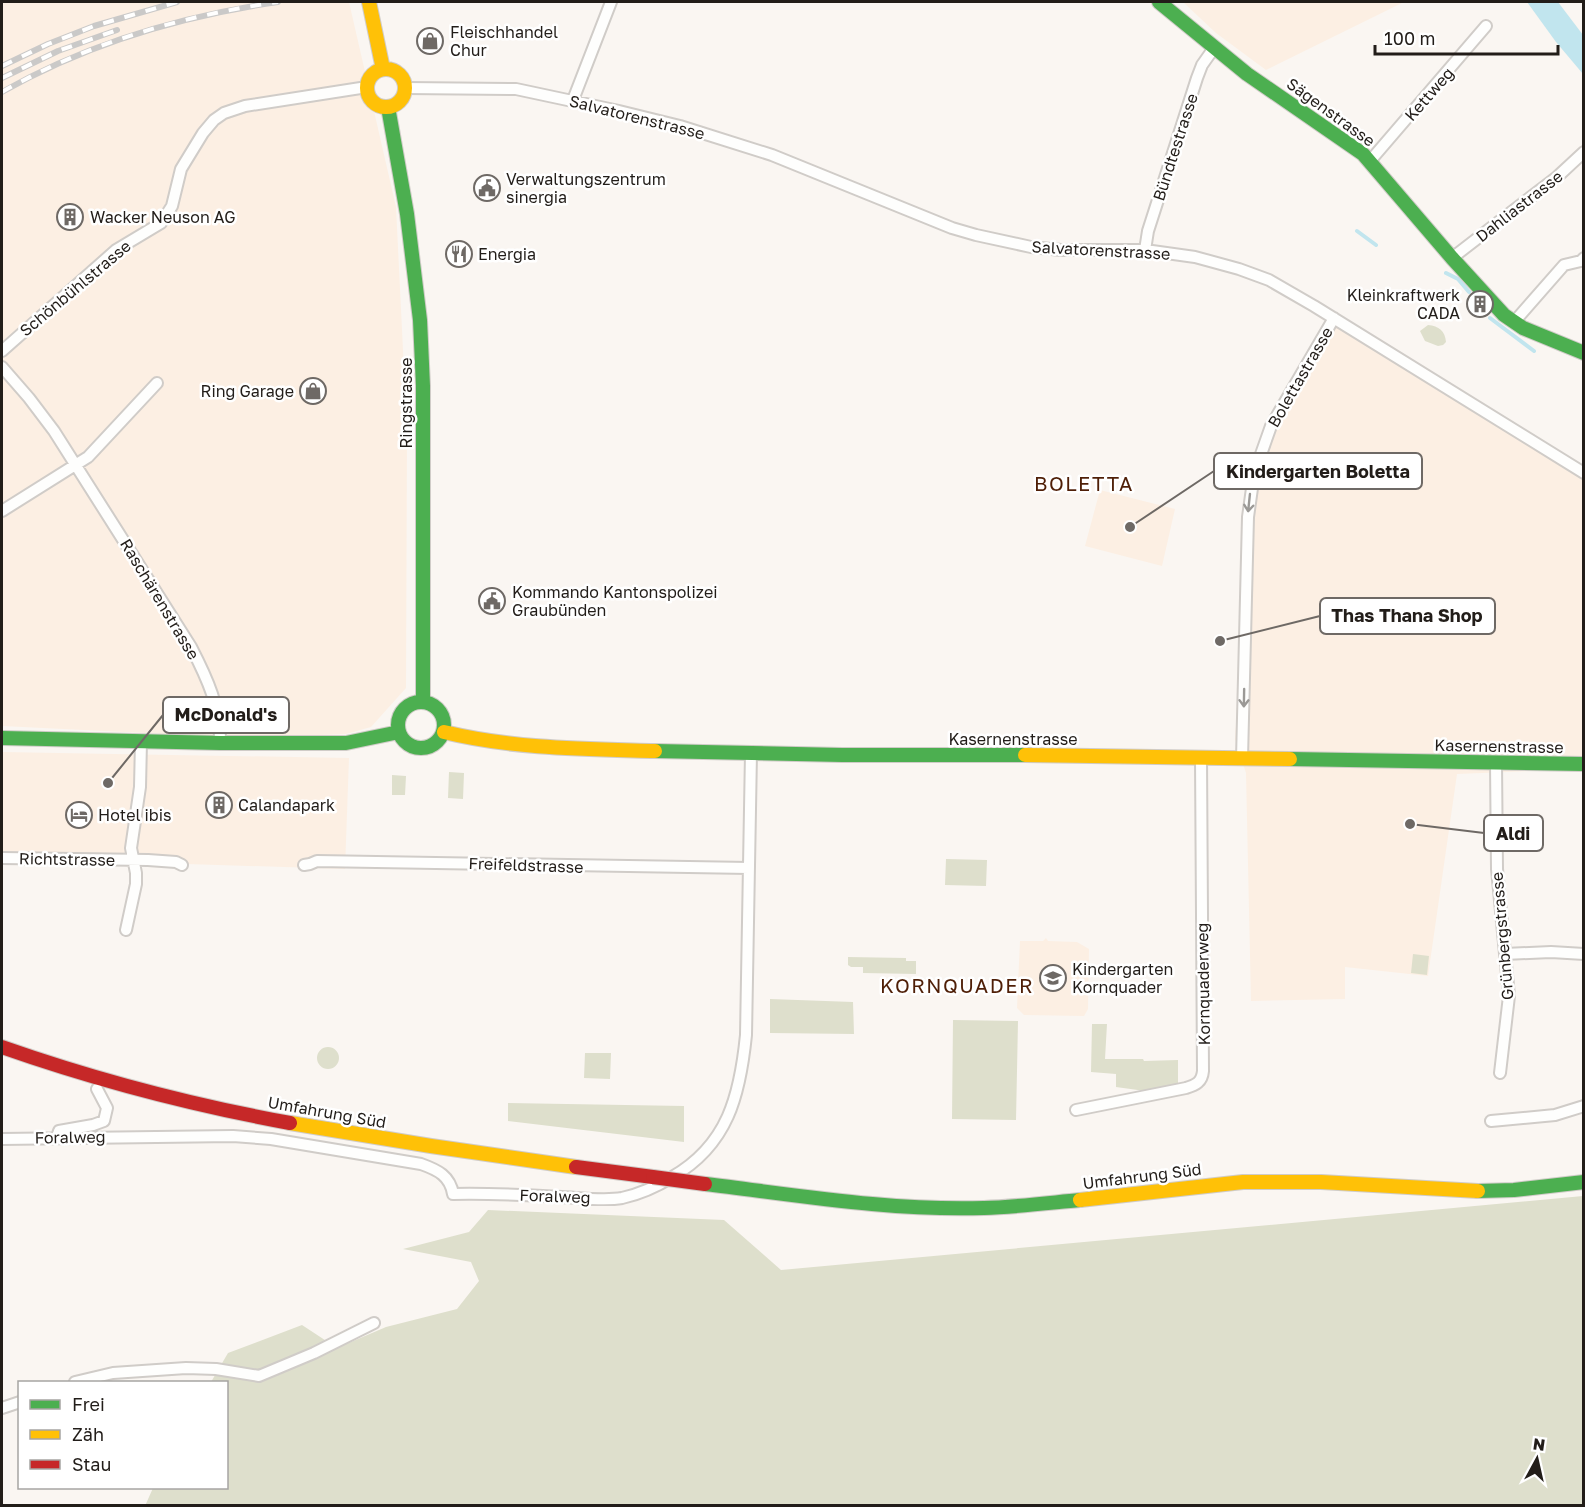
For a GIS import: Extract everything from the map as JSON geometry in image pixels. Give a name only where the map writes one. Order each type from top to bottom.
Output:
[{"type":"main road","points":[[369,2],[383,69]]},
{"type":"main road","name":"Sägenstrasse","points":[[1159,2],[1247,74],[1355,147],[1370,161],[1452,258],[1504,315],[1514,322],[1584,353]]},
{"type":"main road","points":[[383,69],[391,69],[398,74],[405,88],[400,101],[388,107],[379,106],[371,100],[366,87],[372,75],[383,69]]},
{"type":"main road","name":"Ringstrasse","points":[[388,107],[407,214],[420,320],[423,386],[423,701]]},
{"type":"main road","points":[[423,701],[436,706],[444,718],[444,732],[440,740],[425,748],[409,745],[399,732],[398,725],[401,713],[410,704],[423,701]]},
{"type":"main road","points":[[2,738],[141,742],[346,743],[399,732]]},
{"type":"main road","name":"Kasernenstrasse","points":[[444,732],[489,742],[545,748],[751,753],[1584,764]]},
{"type":"main road","name":"Umfahrung Süd","points":[[2,1047],[84,1074],[211,1108],[339,1131],[653,1177],[841,1200],[913,1206],[983,1208],[1043,1204],[1243,1182],[1321,1182],[1468,1191],[1514,1190],[1584,1182]]},
{"type":"street","points":[[573,100],[611,2]]},
{"type":"street","name":"Kettweg","points":[[1370,161],[1486,26]]},
{"type":"street","name":"Bündtestrasse","points":[[1145,250],[1148,231],[1197,78],[1202,65],[1214,48]]},
{"type":"street","name":"Schönbühlstrasse","points":[[2,351],[116,250],[164,220],[172,207],[181,169],[203,133],[219,116],[229,110],[244,106],[366,87]]},
{"type":"street","name":"Salvatorenstrasse","points":[[405,88],[499,88],[573,100],[727,140],[818,172],[976,236],[1061,250],[1145,250],[1195,256],[1239,269],[1269,280],[1334,318],[1584,473]]},
{"type":"street","name":"Dahliastrasse","points":[[1452,258],[1557,177],[1584,152]]},
{"type":"street","points":[[1514,322],[1564,265],[1581,261],[1584,258]]},
{"type":"street","name":"Bolettastrasse","points":[[1242,758],[1248,517],[1254,474],[1262,448],[1276,417],[1334,318]]},
{"type":"street","name":"Raschärenstrasse","points":[[2,367],[40,412],[76,465],[196,656],[215,702],[220,743]]},
{"type":"street","points":[[2,511],[88,457],[156,383]]},
{"type":"street","points":[[126,930],[136,885],[131,848],[140,787],[141,742]]},
{"type":"street","name":"Foralweg","points":[[2,1139],[232,1136],[271,1139],[421,1164],[442,1173],[451,1182],[453,1194],[492,1193],[620,1198],[652,1189],[685,1170],[705,1153],[720,1134],[731,1111],[742,1070],[746,1035],[751,753]]},
{"type":"street","name":"Kornquaderweg","points":[[1076,1110],[1186,1088],[1198,1084],[1202,1078],[1201,758]]},
{"type":"street","name":"Grünbergstrasse","points":[[1496,763],[1497,869],[1509,1003],[1500,1073]]},
{"type":"street","name":"Richtstrasse","points":[[2,858],[133,860]]},
{"type":"street","points":[[133,860],[176,862],[182,865]]},
{"type":"street","name":"Freifeldstrasse","points":[[304,865],[317,861],[749,868]]},
{"type":"street","points":[[1505,954],[1551,952],[1584,954]]},
{"type":"street","points":[[57,1137],[59,1131],[93,1125],[104,1120],[107,1108],[97,1089]]},
{"type":"street","points":[[1491,1121],[1555,1115],[1584,1106]]},
{"type":"street","points":[[83,1381],[113,1373],[186,1368],[216,1369],[259,1376],[314,1353],[374,1323]]},
{"type":"street","points":[[2,1408],[18,1403]]},
{"type":"shaded area","points":[[2,2],[349,2],[396,207],[407,432],[406,688],[371,727],[346,734],[247,738],[2,726]]},
{"type":"shaded area","points":[[1183,2],[1404,2],[1266,70],[1216,33]]},
{"type":"shaded area","points":[[1336,322],[1583,474],[1583,769],[1457,774],[1428,976],[1345,967],[1345,999],[1251,1001],[1246,773],[1235,739],[1250,497],[1265,451]]},
{"type":"shaded area","points":[[1100,490],[1175,509],[1162,566],[1085,546]]},
{"type":"shaded area","points":[[2,752],[349,758],[345,869],[2,858]]},
{"type":"shaded area","name":"Kindergarten Kornquader","points":[[1046,938],[1048,941],[1077,942],[1089,949],[1088,1009],[1084,1016],[1024,1015],[1017,1008],[1020,941],[1043,941]]},
{"type":"green space","points":[[1428,325],[1443,332],[1446,342],[1443,345],[1438,346],[1425,341],[1420,331]]},
{"type":"green space","points":[[449,772],[464,773],[463,799],[448,798]]},
{"type":"green space","points":[[392,775],[406,776],[405,795],[392,795]]},
{"type":"green space","points":[[946,859],[987,860],[986,886],[945,885]]},
{"type":"green space","points":[[1413,954],[1429,956],[1427,975],[1411,973]]},
{"type":"green space","points":[[848,957],[906,958],[906,961],[916,961],[916,974],[863,973],[863,967],[848,965]]},
{"type":"green space","points":[[770,999],[853,1002],[854,1034],[770,1033]]},
{"type":"green space","points":[[953,1020],[1018,1021],[1016,1120],[952,1119]]},
{"type":"green space","points":[[1092,1024],[1107,1024],[1105,1059],[1178,1060],[1178,1084],[1145,1091],[1116,1087],[1116,1074],[1091,1072]]},
{"type":"green space","points":[[324,1047],[332,1047],[339,1054],[339,1062],[332,1069],[324,1069],[317,1062],[317,1054]]},
{"type":"green space","points":[[585,1053],[611,1053],[610,1079],[584,1078]]},
{"type":"green space","points":[[508,1103],[684,1106],[684,1142],[508,1121]]},
{"type":"green space","points":[[1583,1196],[1583,1505],[145,1506],[153,1489],[228,1489],[228,1381],[212,1381],[228,1353],[302,1325],[337,1348],[386,1327],[457,1309],[479,1281],[471,1262],[403,1249],[469,1232],[488,1210],[724,1220],[781,1270]]},
{"type":"water","points":[[1527,2],[1558,2],[1583,35],[1583,74],[1556,42]]},
{"type":"waterway","points":[[1357,231],[1376,245]]},
{"type":"waterway","points":[[1446,273],[1458,279],[1469,292]]},
{"type":"waterway","points":[[1490,318],[1534,351]]},
{"type":"railway","points":[[2,66],[48,44],[94,26],[177,2]]},
{"type":"railway","points":[[2,92],[68,59],[136,34],[206,15],[278,2]]},
{"type":"railway","points":[[2,78],[58,51],[117,30]]},
{"type":"traffic: fast","points":[[1159,2],[1247,74],[1363,154],[1504,315],[1523,328],[1584,353]]},
{"type":"traffic: fast","points":[[388,107],[407,214],[420,320],[423,386],[423,701]]},
{"type":"traffic: fast","points":[[421,702],[430,703],[437,709],[443,716],[444,725],[443,734],[437,741],[430,747],[421,748],[412,747],[405,741],[399,734],[398,725],[399,716],[405,709],[412,703],[421,702]]},
{"type":"traffic: fast","points":[[2,738],[220,743],[346,743],[399,732]]},
{"type":"traffic: fast","points":[[655,751],[842,755],[1025,755]]},
{"type":"traffic: fast","points":[[1290,759],[1584,764]]},
{"type":"traffic: fast","points":[[1478,1191],[1514,1190],[1584,1182]]},
{"type":"traffic: fast","points":[[705,1184],[879,1205],[914,1207],[996,1207],[1080,1200]]},
{"type":"traffic: slow","points":[[369,2],[383,69]]},
{"type":"traffic: slow","points":[[386,69],[393,70],[399,75],[404,81],[405,88],[404,95],[399,101],[393,106],[386,107],[379,106],[373,101],[368,95],[367,88],[368,81],[373,75],[379,70],[386,69]]},
{"type":"traffic: slow","points":[[444,732],[523,745],[655,751]]},
{"type":"traffic: slow","points":[[1025,755],[1290,759]]},
{"type":"traffic: slow","points":[[290,1123],[576,1167]]},
{"type":"traffic: slow","points":[[1080,1200],[1243,1182],[1321,1182],[1478,1191]]},
{"type":"traffic: jam","points":[[2,1047],[144,1091],[290,1123]]},
{"type":"traffic: jam","points":[[576,1167],[653,1177]]},
{"type":"traffic: jam","points":[[653,1177],[705,1184]]},
{"type":"place","name":"Fleischhandel Chur","points":[[430,41]]},
{"type":"place","name":"Verwaltungszentrum sinergia","points":[[487,188]]},
{"type":"place","name":"Wacker Neuson AG","points":[[70,217]]},
{"type":"place","name":"Energia","points":[[459,254]]},
{"type":"place","name":"Kleinkraftwerk CADA","points":[[1480,304]]},
{"type":"place","name":"Ring Garage","points":[[313,391]]},
{"type":"place","name":"Kindergarten Boletta","points":[[1130,527]]},
{"type":"place","name":"Kommando Kantonspolizei Graubünden","points":[[492,601]]},
{"type":"place","name":"Thas Thana Shop","points":[[1220,641]]},
{"type":"place","name":"McDonald's","points":[[108,783]]},
{"type":"place","name":"Calandapark","points":[[219,805]]},
{"type":"place","name":"Hotel ibis","points":[[79,815]]},
{"type":"place","name":"Aldi","points":[[1410,824]]},
{"type":"place","name":"Kindergarten Kornquader","points":[[1053,978]]},
{"type":"district","name":"BOLETTA","points":[[1084,483]]},
{"type":"district","name":"KORNQUADER","points":[[957,985]]}]
